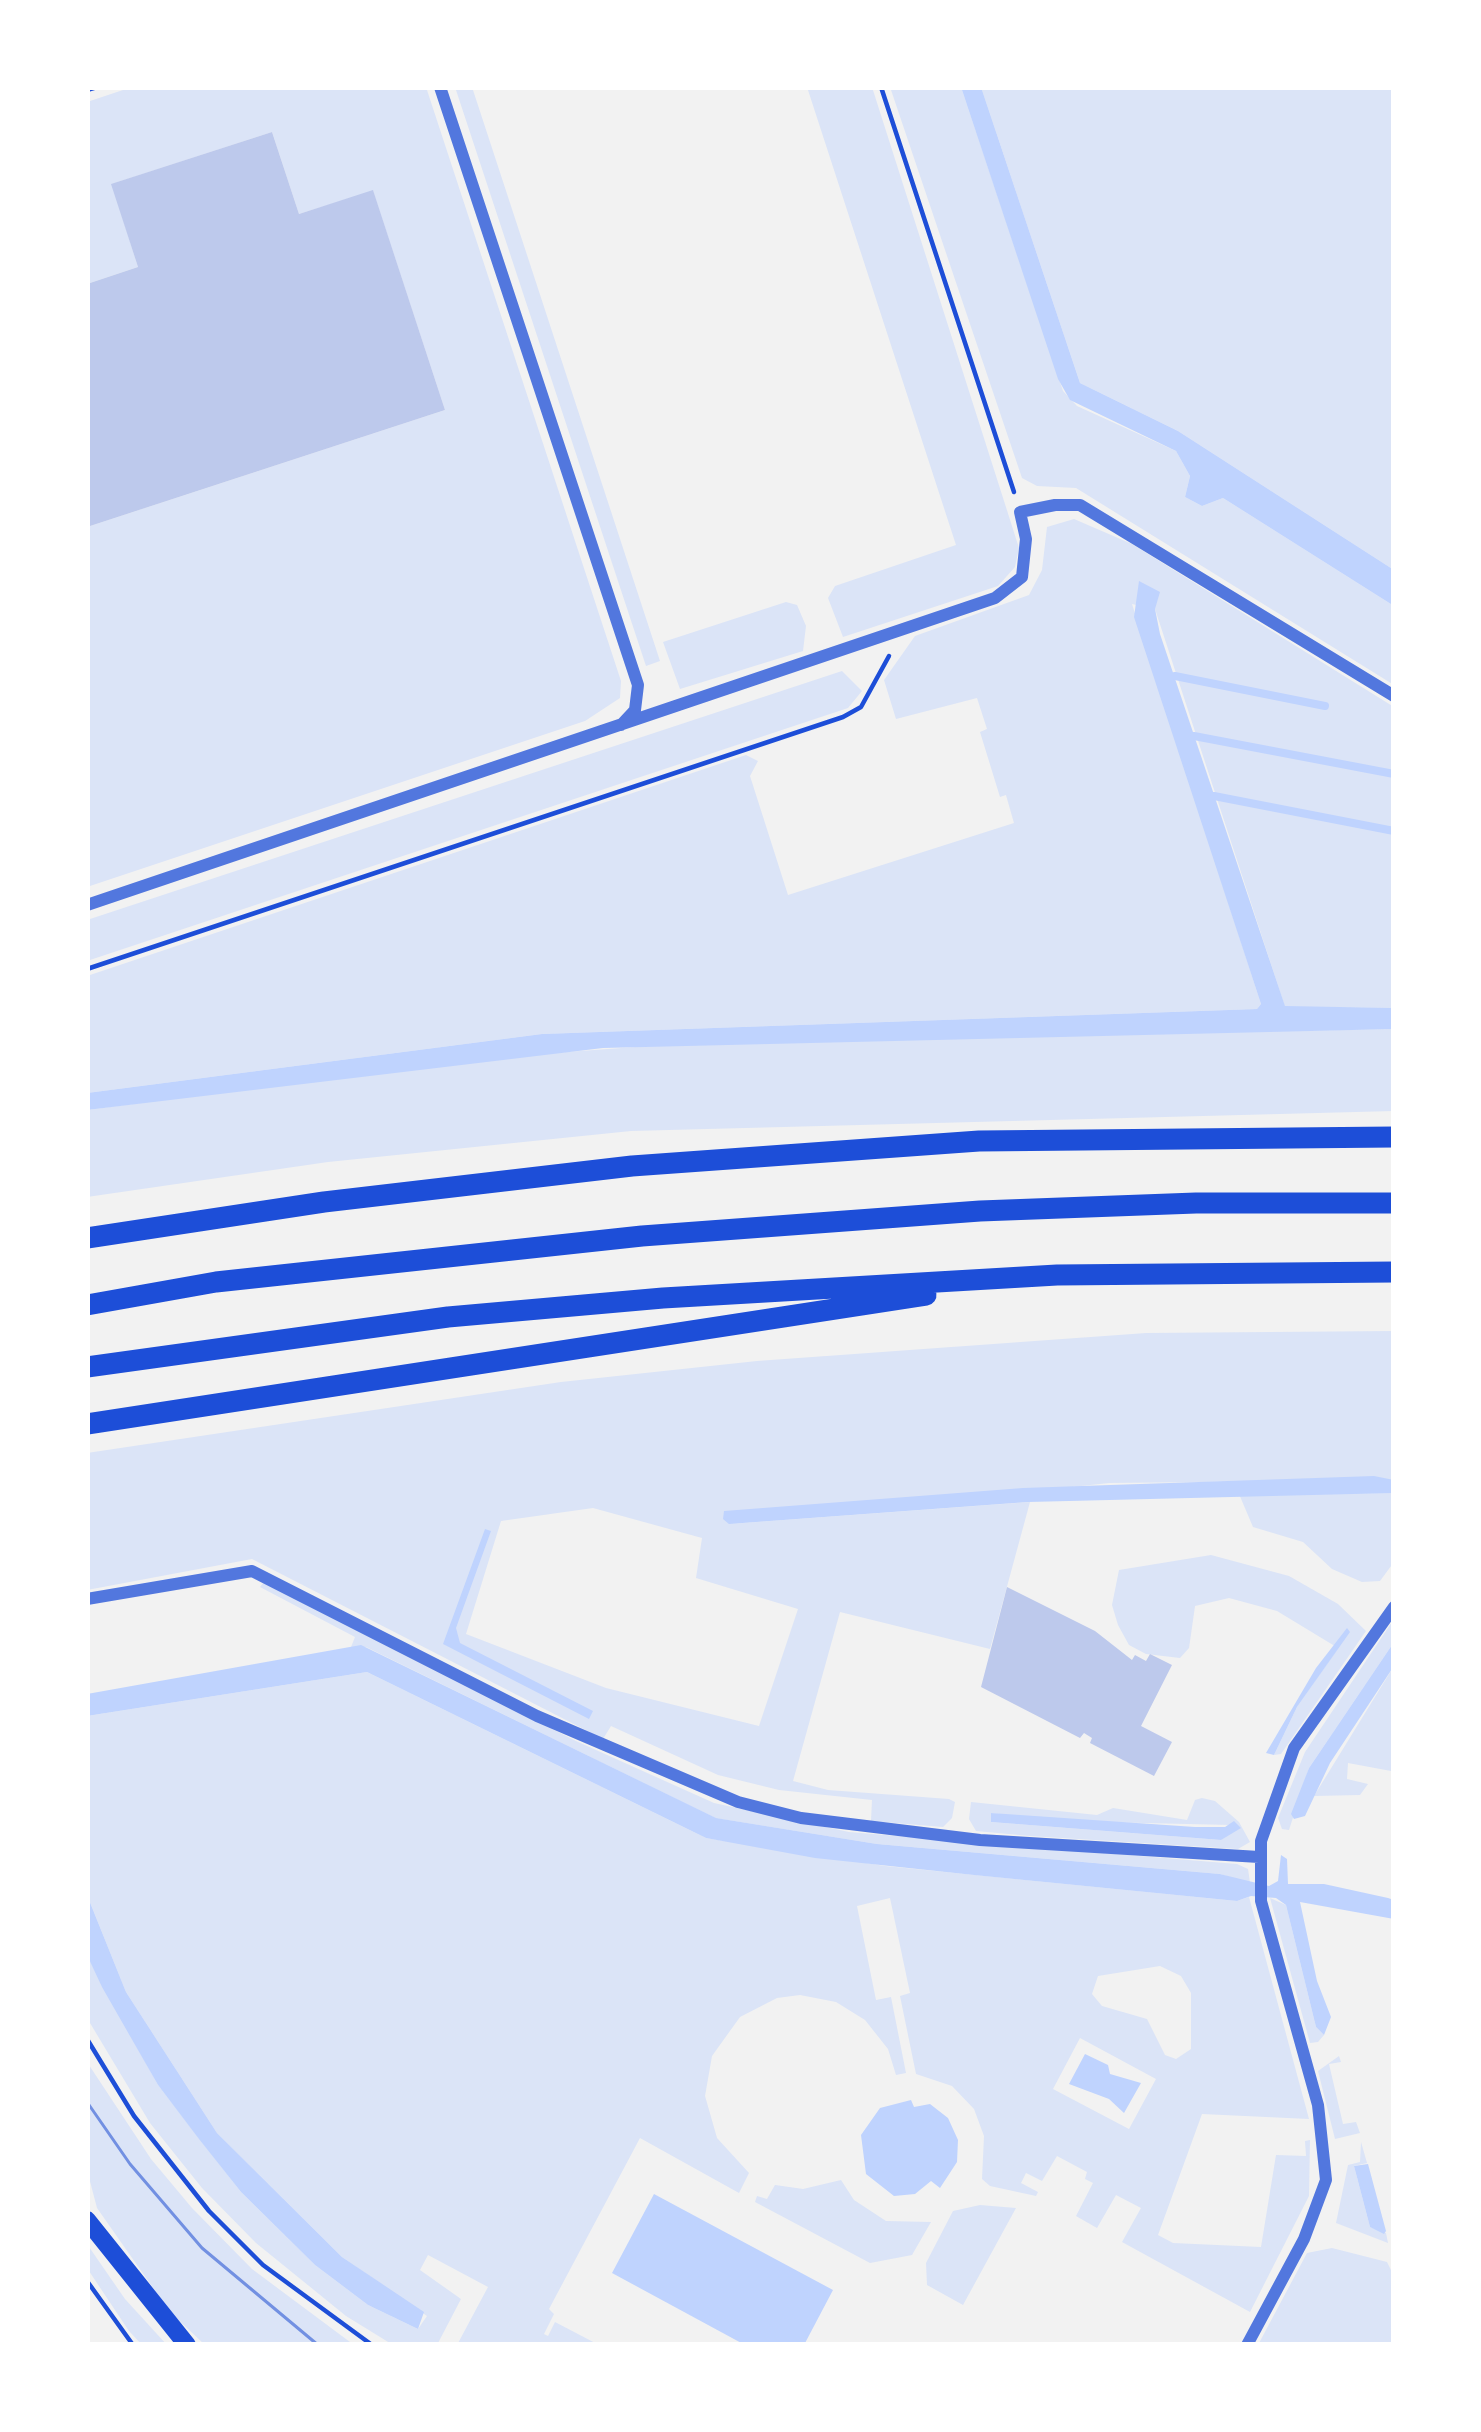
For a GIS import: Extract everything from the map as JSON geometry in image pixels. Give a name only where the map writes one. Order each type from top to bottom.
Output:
[{"type":"highway","points":[[87,1238],[325,1202],[632,1166],[979,1141],[1394,1137]]},
{"type":"highway","points":[[87,1305],[216,1282],[665,1234],[980,1210],[1394,1203]]},
{"type":"highway","points":[[87,1367],[448,1317],[663,1298],[1057,1275],[1394,1272]]},
{"type":"highway","points":[[87,1424],[1057,1275]]},
{"type":"main road","points":[[87,2220],[187,2345]]},
{"type":"street","points":[[440,87],[638,685],[635,710],[610,732]]},
{"type":"street","points":[[87,905],[610,732],[1011,590],[1027,560],[1020,512],[1080,505],[1394,696]]},
{"type":"street","points":[[87,1598],[252,1571],[537,1716],[737,1802],[801,1817],[980,1840],[1259,1857]]},
{"type":"street","points":[[1247,2345],[1304,2239],[1326,2180],[1318,2105],[1261,1901],[1259,1857],[1268,1816],[1294,1748],[1394,1607]]},
{"type":"path","points":[[87,91],[98,87]]},
{"type":"path","points":[[881,87],[1020,512]]},
{"type":"path","points":[[87,969],[843,717],[861,707],[904,630]]},
{"type":"path","points":[[87,2039],[134,2116],[209,2211],[263,2265],[372,2345]]},
{"type":"path","points":[[87,2282],[134,2345]]},
{"type":"shaded area","points":[[132,87],[426,87],[621,681],[620,698],[585,721],[87,887],[87,527],[445,410],[373,191],[299,214],[272,132],[112,184],[138,267],[87,284],[87,102]]},
{"type":"shaded area","points":[[455,87],[472,87],[660,661],[646,666]]},
{"type":"shaded area","points":[[807,87],[872,87],[1019,548],[1015,567],[998,586],[843,637],[828,598],[835,586],[956,545]]},
{"type":"shaded area","points":[[890,87],[961,87],[1063,391],[1077,406],[1176,451],[1190,476],[1185,497],[1202,506],[1223,498],[1394,606],[1394,685],[1076,488],[1037,486],[1022,478]]},
{"type":"shaded area","points":[[981,87],[1394,87],[1394,570],[1178,431],[1080,383]]},
{"type":"shaded area","points":[[1074,519],[1132,544],[1394,707],[1394,1008],[1285,1007],[1155,609],[1132,604],[1261,1004],[1257,1009],[542,1034],[87,1093],[87,976],[746,755],[758,761],[750,776],[788,895],[1014,823],[1006,795],[1000,797],[980,732],[987,729],[977,698],[896,719],[884,680],[915,636],[1029,595],[1042,570],[1047,527]]},
{"type":"shaded area","points":[[786,602],[797,605],[806,626],[803,651],[680,689],[663,642]]},
{"type":"shaded area","points":[[842,671],[862,691],[848,708],[87,961],[87,920]]},
{"type":"shaded area","points":[[1394,1029],[1394,1111],[631,1131],[328,1162],[87,1197],[87,1110],[315,1080],[510,1056],[720,1041]]},
{"type":"shaded area","points":[[1394,1331],[1394,1480],[1109,1483],[729,1524],[1030,1502],[990,1649],[840,1612],[793,1781],[828,1790],[949,1799],[955,1802],[952,1818],[943,1827],[871,1821],[872,1800],[779,1790],[718,1775],[611,1726],[603,1739],[252,1559],[87,1590],[87,1453],[561,1382],[757,1361],[1146,1333]],"holes":[[[593,1508],[702,1538],[696,1578],[798,1609],[759,1726],[606,1688],[466,1634],[501,1521]]]},
{"type":"shaded area","points":[[1394,1493],[1394,1562],[1380,1581],[1362,1582],[1332,1569],[1303,1542],[1253,1527],[1239,1494]]},
{"type":"shaded area","points":[[1211,1555],[1289,1576],[1338,1604],[1366,1631],[1281,1754],[1274,1755],[1297,1707],[1338,1648],[1277,1611],[1229,1598],[1195,1606],[1189,1648],[1180,1658],[1146,1654],[1129,1645],[1118,1625],[1112,1605],[1119,1570]]},
{"type":"shaded area","points":[[264,1582],[576,1741],[714,1803],[849,1832],[1237,1864],[1248,1869],[1250,1883],[1220,1874],[877,1844],[715,1818],[366,1647],[351,1647],[355,1637],[260,1587]]},
{"type":"shaded area","points":[[1394,1619],[1394,1642],[1309,1768],[1289,1830],[1282,1829],[1278,1818],[1305,1752]]},
{"type":"shaded area","points":[[1394,1666],[1391,1771],[1348,1763],[1347,1779],[1368,1784],[1360,1795],[1314,1796]]},
{"type":"shaded area","points":[[367,1672],[706,1838],[885,1866],[1237,1901],[1249,1897],[1309,2119],[1202,2114],[1158,2235],[1173,2243],[1261,2247],[1276,2155],[1306,2156],[1305,2141],[1310,2140],[1309,2196],[1250,2312],[1122,2242],[1141,2208],[1116,2195],[1097,2228],[1076,2216],[1093,2183],[1085,2179],[1087,2172],[1057,2156],[1042,2181],[1026,2173],[1021,2183],[1038,2192],[1036,2196],[990,2186],[982,2179],[984,2136],[974,2109],[952,2086],[916,2074],[900,1996],[910,1993],[890,1898],[857,1906],[876,2000],[891,1997],[906,2073],[896,2075],[888,2049],[865,2020],[836,2002],[800,1995],[777,1998],[740,2017],[712,2056],[705,2096],[717,2138],[749,2173],[739,2193],[640,2138],[549,2309],[554,2314],[544,2334],[548,2336],[555,2322],[599,2345],[457,2345],[488,2287],[428,2255],[420,2270],[461,2299],[437,2345],[393,2345],[346,2316],[256,2243],[202,2188],[150,2123],[87,2018],[87,1955],[158,2085],[241,2192],[315,2265],[368,2305],[418,2329],[427,2316],[342,2257],[217,2133],[126,1992],[87,1895],[87,1716]],"holes":[[[1160,1966],[1181,1976],[1191,1993],[1191,2049],[1176,2059],[1165,2055],[1147,2019],[1102,2006],[1092,1994],[1098,1976]],[[1080,2038],[1156,2079],[1129,2129],[1053,2089]]]},
{"type":"shaded area","points":[[1195,1800],[1215,1801],[1239,1822],[1250,1842],[1238,1849],[1030,1836],[976,1831],[969,1819],[971,1802],[1097,1815],[1113,1808],[1187,1820]],"holes":[[[991,1813],[1056,1821],[1231,1825],[1221,1840],[991,1822]]]},
{"type":"shaded area","points":[[1270,1898],[1286,1905],[1316,2027],[1324,2035],[1318,2042],[1310,2043]]},
{"type":"shaded area","points":[[1339,2056],[1341,2062],[1329,2064],[1343,2124],[1356,2122],[1360,2133],[1335,2139],[1318,2071]]},
{"type":"shaded area","points":[[87,2062],[151,2159],[192,2208],[252,2269],[354,2345],[205,2345],[170,2312],[97,2208],[87,2170]]},
{"type":"shaded area","points":[[1361,2142],[1367,2163],[1354,2166],[1370,2227],[1386,2233],[1388,2243],[1336,2223],[1348,2165],[1360,2162]]},
{"type":"shaded area","points":[[841,2180],[854,2200],[886,2221],[931,2222],[912,2255],[870,2263],[755,2202],[757,2196],[767,2199],[775,2185],[803,2189]]},
{"type":"shaded area","points":[[980,2205],[1016,2208],[963,2305],[927,2285],[926,2263],[953,2211]]},
{"type":"shaded area","points":[[87,2244],[125,2299],[167,2345],[142,2345],[129,2331],[87,2268]]},
{"type":"shaded area","points":[[1332,2248],[1387,2262],[1394,2276],[1394,2345],[1258,2345],[1307,2253]]},
{"type":"water","points":[[961,87],[981,87],[1080,383],[1178,431],[1394,570],[1394,606],[1223,498],[1202,506],[1185,497],[1190,476],[1176,451],[1070,400],[1058,379]]},
{"type":"water","points":[[1139,581],[1160,592],[1155,609],[1160,634],[1285,1006],[1394,1008],[1394,1029],[603,1048],[87,1110],[87,1093],[542,1034],[1257,1009],[1261,1004],[1134,617]]},
{"type":"water","points":[[1374,1476],[1394,1480],[1394,1493],[1028,1502],[729,1524],[723,1519],[724,1511],[1023,1488]]},
{"type":"water","points":[[485,1529],[491,1531],[456,1628],[460,1643],[593,1711],[589,1719],[443,1644]]},
{"type":"water","points":[[1347,1628],[1350,1632],[1297,1707],[1274,1755],[1266,1753],[1316,1668]]},
{"type":"water","points":[[1394,1642],[1394,1666],[1330,1763],[1305,1816],[1294,1819],[1291,1814],[1309,1768]]},
{"type":"water","points":[[361,1645],[716,1818],[877,1844],[1220,1874],[1269,1886],[1278,1881],[1281,1855],[1287,1859],[1288,1884],[1324,1884],[1388,1898],[1394,1900],[1394,1919],[1300,1902],[1317,1981],[1331,2017],[1324,2035],[1316,2027],[1286,1905],[1276,1898],[1251,1896],[1237,1901],[974,1875],[815,1858],[706,1838],[367,1672],[87,1716],[87,1694]]},
{"type":"water","points":[[991,1813],[1195,1827],[1225,1827],[1234,1821],[1241,1828],[1221,1840],[991,1822]]},
{"type":"water","points":[[87,1895],[126,1992],[217,2133],[342,2257],[424,2312],[418,2329],[368,2305],[315,2265],[241,2192],[199,2139],[158,2085],[87,1955]]},
{"type":"water","points":[[1085,2054],[1108,2065],[1110,2074],[1141,2083],[1124,2113],[1109,2099],[1069,2084]]},
{"type":"water","points":[[911,2100],[914,2107],[930,2104],[948,2118],[958,2140],[957,2162],[940,2188],[931,2181],[915,2194],[894,2196],[866,2174],[861,2135],[880,2108]]},
{"type":"water","points":[[1368,2164],[1384,2234],[1370,2227],[1354,2166]]},
{"type":"water","points":[[654,2194],[833,2290],[804,2345],[745,2345],[612,2273]]},
{"type":"building","points":[[272,132],[299,214],[373,190],[445,410],[87,527],[87,284],[138,267],[111,184]]},
{"type":"building","points":[[1007,1587],[1095,1631],[1132,1660],[1135,1655],[1146,1661],[1150,1654],[1172,1665],[1141,1726],[1172,1742],[1154,1776],[1090,1743],[1092,1738],[1084,1733],[1080,1738],[981,1687]]},
{"type":"waterway","points":[[1175,676],[1325,706]]},
{"type":"waterway","points":[[1194,736],[1394,774]]},
{"type":"waterway","points":[[1214,796],[1394,831]]},
{"type":"tram line","points":[[87,2102],[130,2164],[202,2248],[318,2345]]}]
